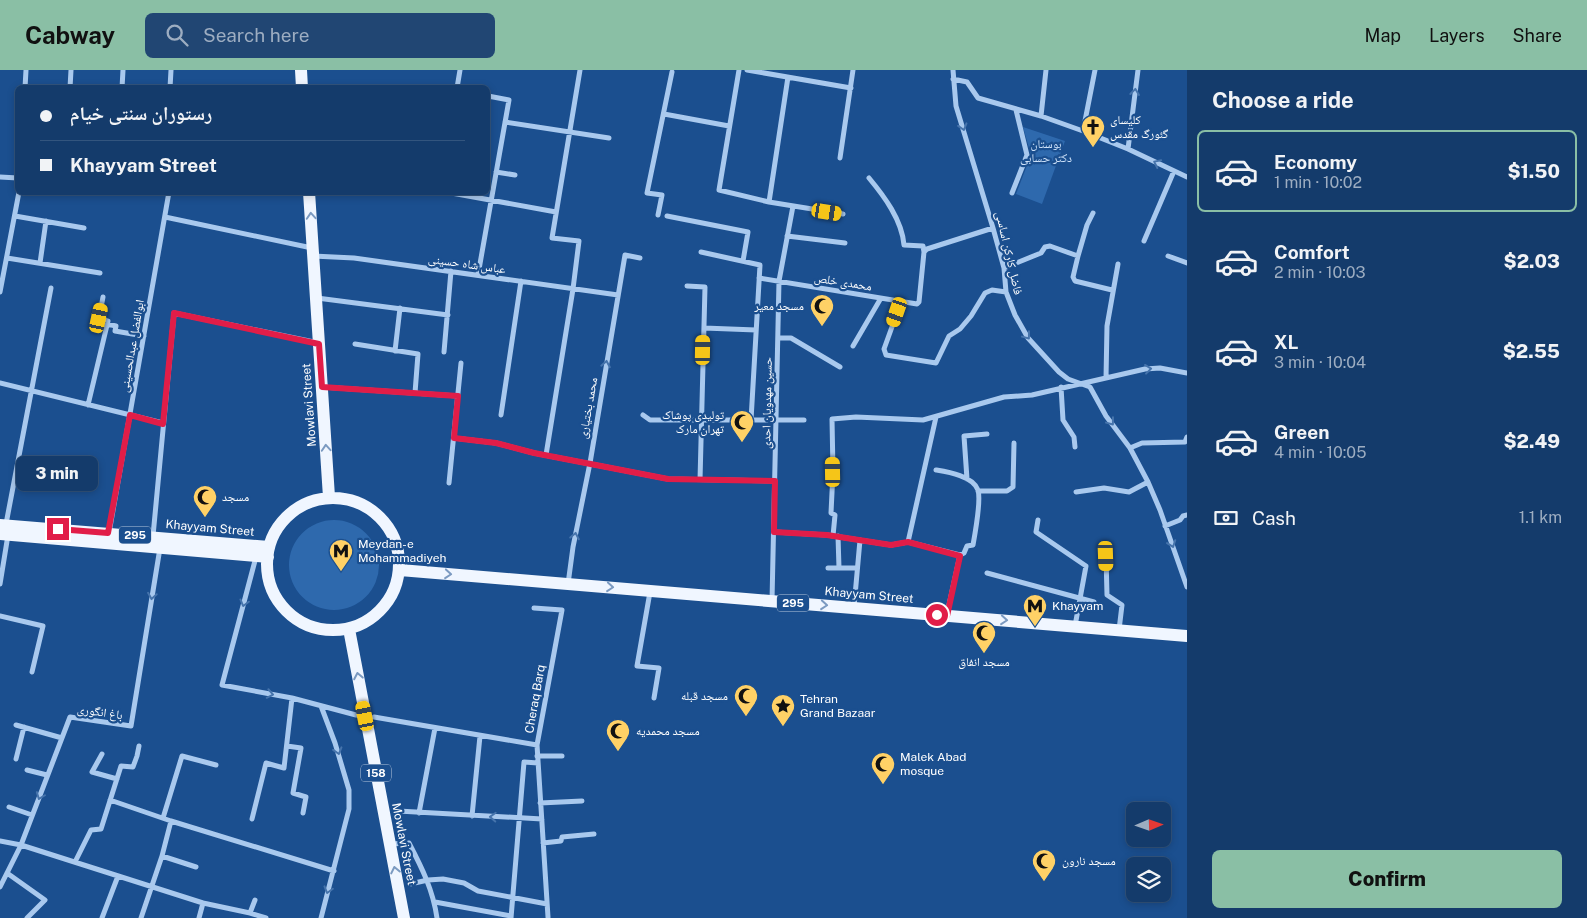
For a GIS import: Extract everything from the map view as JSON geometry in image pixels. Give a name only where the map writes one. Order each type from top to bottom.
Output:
[{"type":"main road","points":[[301,70],[302,85]]},
{"type":"main road","name":"Mowlavi Street","points":[[309,195],[329,497]]},
{"type":"main road","points":[[329,497],[359,502],[372,509],[383,519],[397,545],[400,570],[396,586],[389,601],[378,613],[364,623],[349,629],[327,630],[314,628],[295,618],[280,604],[272,590],[264,553],[279,524],[288,515],[310,501],[329,497]]},
{"type":"main road","name":"Khayyam Street","points":[[3,529],[108,533],[156,542]]},
{"type":"main road","name":"Khayyam Street","points":[[3,529],[264,553]]},
{"type":"main road","name":"Khayyam Street","points":[[400,570],[1187,636]]},
{"type":"main road","name":"Mowlavi Street","points":[[349,629],[370,717],[389,844],[404,918]]},
{"type":"street","points":[[25,85],[26,70]]},
{"type":"street","points":[[70,85],[71,70]]},
{"type":"street","points":[[122,85],[123,70]]},
{"type":"street","points":[[170,85],[171,70]]},
{"type":"street","points":[[458,85],[460,70]]},
{"type":"street","points":[[546,455],[579,241],[552,238],[580,70]]},
{"type":"street","points":[[739,70],[718,188],[721,192],[769,202],[843,214]]},
{"type":"street","points":[[747,70],[776,73],[788,77],[850,88]]},
{"type":"street","points":[[840,158],[853,70]]},
{"type":"street","name":"فاضل کارکن اساسی","points":[[953,70],[958,112],[1004,268],[1006,292],[1019,322],[1028,338],[1068,379],[1090,387],[1106,416],[1130,448],[1148,482],[1187,587]]},
{"type":"street","points":[[1041,116],[1046,70]]},
{"type":"street","points":[[1083,131],[1095,70]]},
{"type":"street","points":[[1128,149],[1138,70]]},
{"type":"street","points":[[658,215],[662,195],[647,193],[672,72]]},
{"type":"street","points":[[769,202],[788,77]]},
{"type":"street","points":[[953,79],[967,82],[978,98],[1041,116],[1083,131],[1128,149],[1187,177]]},
{"type":"street","points":[[478,275],[509,100],[490,96]]},
{"type":"street","points":[[1012,193],[1027,155],[1016,110]]},
{"type":"street","points":[[664,114],[729,126]]},
{"type":"street","points":[[505,122],[609,138]]},
{"type":"street","points":[[1144,241],[1174,171]]},
{"type":"street","points":[[496,172],[515,175]]},
{"type":"street","points":[[0,178],[15,178]]},
{"type":"street","points":[[869,178],[885,197],[904,235],[904,245],[923,246],[924,252],[919,302],[915,304],[901,302],[884,350],[886,355],[936,363],[949,336],[960,329],[971,316],[985,293],[992,290],[1006,292]]},
{"type":"street","points":[[0,292],[18,195]]},
{"type":"street","name":"ابوالفضل عبدالحسینی","points":[[108,533],[169,195]]},
{"type":"street","points":[[463,195],[556,212]]},
{"type":"street","name":"حسین مهدویان احدی","points":[[772,601],[779,281],[793,206]]},
{"type":"street","points":[[1093,213],[1087,225],[1073,277],[1074,281],[1112,290]]},
{"type":"street","points":[[15,216],[84,228]]},
{"type":"street","points":[[667,216],[748,232],[743,261]]},
{"type":"street","name":"عباس شاه حسینی","points":[[165,217],[313,252],[618,295]]},
{"type":"street","points":[[40,263],[46,221]]},
{"type":"street","points":[[924,252],[928,248],[993,228]]},
{"type":"street","points":[[788,236],[845,243]]},
{"type":"street","points":[[1004,268],[1041,254],[1047,246],[1078,256]]},
{"type":"street","points":[[701,252],[760,265],[751,420]]},
{"type":"street","name":"محمد بختیاری","points":[[568,584],[625,255],[640,258]]},
{"type":"street","points":[[1168,256],[1187,263]]},
{"type":"street","points":[[7,258],[100,273]]},
{"type":"street","points":[[1106,378],[1106,335],[1112,290],[1118,264]]},
{"type":"street","points":[[444,352],[451,271]]},
{"type":"street","name":"محمدی خلص","points":[[759,278],[901,302]]},
{"type":"street","points":[[501,415],[521,281]]},
{"type":"street","points":[[687,286],[705,287],[700,480]]},
{"type":"street","points":[[0,581],[3,529],[51,288]]},
{"type":"street","points":[[88,405],[108,321],[99,318],[104,297]]},
{"type":"street","points":[[316,298],[448,315]]},
{"type":"street","points":[[852,346],[881,298]]},
{"type":"street","points":[[395,351],[400,308]]},
{"type":"street","points":[[156,542],[163,424],[174,313],[319,344]]},
{"type":"street","points":[[107,324],[116,326],[115,331],[144,336]]},
{"type":"street","points":[[704,328],[756,330]]},
{"type":"street","points":[[778,338],[791,338],[840,367]]},
{"type":"street","points":[[355,344],[418,354],[415,393]]},
{"type":"street","points":[[449,484],[460,363]]},
{"type":"street","points":[[839,568],[835,536],[835,515],[831,513],[833,472],[832,419],[856,417],[923,420],[1004,397],[1032,395],[1145,369],[1160,368],[1187,373]]},
{"type":"street","points":[[0,383],[163,424]]},
{"type":"street","points":[[322,387],[458,396]]},
{"type":"street","points":[[1061,387],[1063,420],[1074,437],[1075,447]]},
{"type":"street","points":[[644,415],[650,420],[804,420]]},
{"type":"street","points":[[908,542],[936,417]]},
{"type":"street","points":[[967,479],[964,436],[987,434]]},
{"type":"street","points":[[1130,448],[1142,443],[1185,442],[1187,437]]},
{"type":"street","points":[[454,438],[496,443],[590,463],[605,468],[668,479],[775,481]]},
{"type":"street","points":[[978,491],[1007,491],[1012,487],[1014,443]]},
{"type":"street","points":[[936,470],[958,474],[975,485],[978,491],[976,529],[973,545],[967,546],[964,553],[960,556],[947,616]]},
{"type":"street","points":[[1076,492],[1104,488],[1129,492],[1148,482]]},
{"type":"street","points":[[1165,526],[1187,515]]},
{"type":"street","points":[[1038,520],[1036,532],[1086,566],[1075,626]]},
{"type":"street","points":[[774,532],[835,536],[891,545],[908,542],[960,556]]},
{"type":"street","points":[[854,608],[860,540]]},
{"type":"street","name":"باغ انگوری","points":[[0,887],[32,815],[70,717],[131,726],[156,542]]},
{"type":"street","name":"Cheraq Barq","points":[[264,553],[222,684],[292,698],[356,715],[537,745],[562,610],[534,608]]},
{"type":"street","points":[[1106,556],[1107,596],[1122,606],[1118,631]]},
{"type":"street","points":[[828,568],[857,568]]},
{"type":"street","points":[[987,573],[1094,602]]},
{"type":"street","points":[[650,591],[637,666],[659,668],[654,698]]},
{"type":"street","points":[[0,616],[43,626],[32,672]]},
{"type":"street","points":[[252,819],[266,763],[284,768],[292,698]]},
{"type":"street","points":[[321,706],[335,743],[349,790],[349,809],[321,918]]},
{"type":"street","points":[[16,725],[62,738]]},
{"type":"street","points":[[16,759],[24,727]]},
{"type":"street","points":[[419,813],[435,728]]},
{"type":"street","points":[[472,816],[480,736]]},
{"type":"street","points":[[537,745],[548,917]]},
{"type":"street","points":[[75,862],[90,830],[101,829],[121,766],[133,768],[138,756],[139,746]]},
{"type":"street","points":[[287,746],[301,748],[293,793],[306,797],[303,813]]},
{"type":"street","points":[[102,754],[92,772],[117,779]]},
{"type":"street","points":[[163,818],[182,756],[216,765]]},
{"type":"street","points":[[538,756],[562,756]]},
{"type":"street","points":[[435,902],[511,917],[524,762],[538,762]]},
{"type":"street","points":[[27,770],[47,775]]},
{"type":"street","points":[[110,800],[334,871]]},
{"type":"street","points":[[540,803],[582,801]]},
{"type":"street","points":[[10,807],[32,815]]},
{"type":"street","points":[[398,811],[542,819]]},
{"type":"street","points":[[141,918],[162,856],[171,820]]},
{"type":"street","points":[[543,843],[561,841],[562,837],[594,834]]},
{"type":"street","points":[[0,841],[20,844],[204,902],[266,918]]},
{"type":"street","points":[[389,844],[409,843],[428,880],[435,902],[437,918]]},
{"type":"street","points":[[162,856],[196,867]]},
{"type":"street","points":[[7,874],[45,900],[27,918]]},
{"type":"street","points":[[102,918],[118,876]]},
{"type":"street","points":[[410,884],[442,879],[464,883],[478,891],[547,904]]},
{"type":"street","points":[[250,913],[255,900]]},
{"type":"street","points":[[198,918],[204,902]]},
{"type":"green space","name":"بوستان دکتر حسابی","points":[[1023,127],[1065,141],[1042,204],[1016,194],[1031,155]]},
{"type":"green space","points":[[334,520],[351,523],[366,533],[376,548],[379,565],[376,582],[366,597],[351,607],[334,610],[317,607],[302,597],[292,582],[289,565],[292,548],[302,533],[317,523]]},
{"type":"place","name":"کلیسای گئورگ مقدس","points":[[1093,148]]},
{"type":"place","name":"مسجد معیر","points":[[822,327]]},
{"type":"place","name":"تولیدی پوشاک تهران مارک","points":[[742,443]]},
{"type":"place","name":"مسجد","points":[[205,518]]},
{"type":"place","name":"Meydan-e Mohammadiyeh","points":[[341,572]]},
{"type":"place","name":"Khayyam","points":[[1035,627]]},
{"type":"place","name":"مسجد انفاق","points":[[984,654]]},
{"type":"place","name":"مسجد قبله","points":[[746,717]]},
{"type":"place","name":"Tehran Grand Bazaar","points":[[783,727]]},
{"type":"place","name":"مسجد محمدیه","points":[[618,752]]},
{"type":"place","name":"Malek Abad mosque","points":[[883,785]]},
{"type":"place","name":"مسجد نارون","points":[[1044,882]]},
{"type":"route","points":[[58,529],[108,533],[130,415],[163,424],[174,313],[319,344],[322,387],[458,396],[454,438],[496,443],[534,453],[590,463],[605,468],[668,479],[775,481],[774,532],[827,535],[891,545],[908,542],[960,556],[947,616],[937,615]]}]
